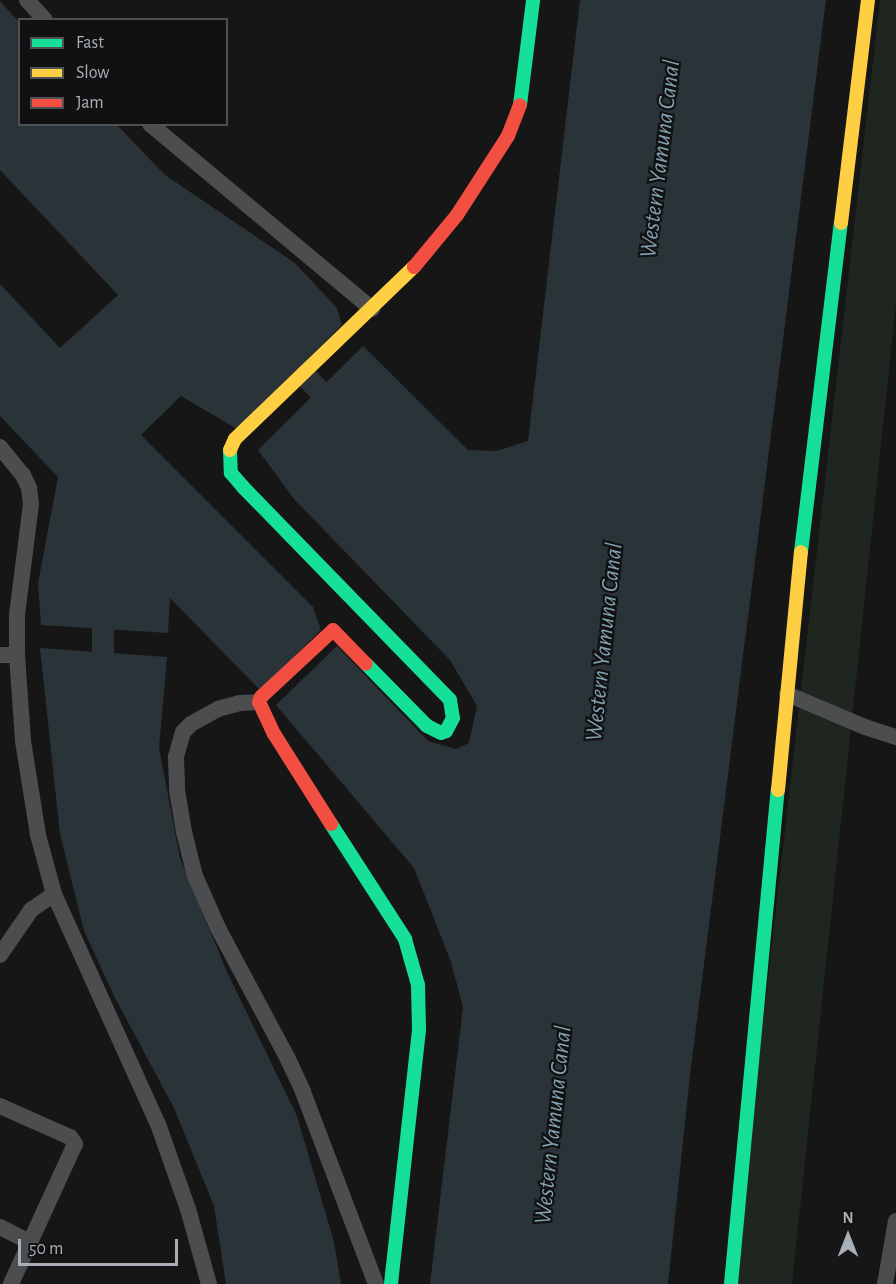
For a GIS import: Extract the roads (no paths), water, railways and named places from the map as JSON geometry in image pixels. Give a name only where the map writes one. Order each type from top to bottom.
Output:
[{"type":"street","points":[[27,0],[43,18]]},
{"type":"street","points":[[376,1284],[303,1092],[287,1057],[218,928],[195,876],[183,832],[177,790],[176,757],[183,732],[191,723],[218,709],[260,700],[328,631],[337,631],[427,726],[441,733],[450,727],[453,710],[450,700],[231,473],[230,449],[235,439],[372,309],[432,248],[457,215],[508,136],[522,101],[534,0]]},
{"type":"street","points":[[731,1284],[803,529],[867,0]]},
{"type":"street","points":[[152,126],[372,309]]},
{"type":"street","points":[[0,447],[23,475],[29,488],[31,504],[16,615],[8,655],[38,835],[54,894],[158,1124],[188,1209],[209,1284]]},
{"type":"street","points":[[787,694],[866,727],[896,736]]},
{"type":"street","points":[[260,700],[274,734],[405,939],[418,985],[419,1030],[391,1284]]},
{"type":"street","points":[[0,955],[31,910],[54,894]]},
{"type":"street","points":[[0,1106],[70,1137],[75,1144],[11,1284]]},
{"type":"street","points":[[885,1284],[896,1221]]},
{"type":"street","points":[[0,1227],[31,1244]]},
{"type":"water","name":"Western Yamuna Canal","points":[[580,0],[826,0],[690,1075],[668,1284],[430,1284],[463,1007],[451,962],[414,868],[276,705],[337,646],[428,741],[456,749],[469,743],[477,706],[450,660],[294,499],[258,450],[363,346],[468,450],[496,451],[528,441]]},
{"type":"water","points":[[0,1],[18,21],[18,126],[118,126],[165,175],[295,263],[337,308],[342,325],[237,429],[181,396],[141,435],[313,607],[321,630],[260,690],[170,598],[168,633],[41,625],[38,583],[58,477],[0,416],[0,284],[60,348],[118,295],[0,170]]},
{"type":"water","points":[[40,648],[167,657],[159,748],[180,858],[227,972],[297,1116],[334,1242],[341,1284],[226,1284],[214,1206],[174,1108],[114,996],[84,931],[60,834]]},
{"type":"waterway","points":[[292,362],[340,412]]},
{"type":"waterway","points":[[103,600],[103,681]]}]
